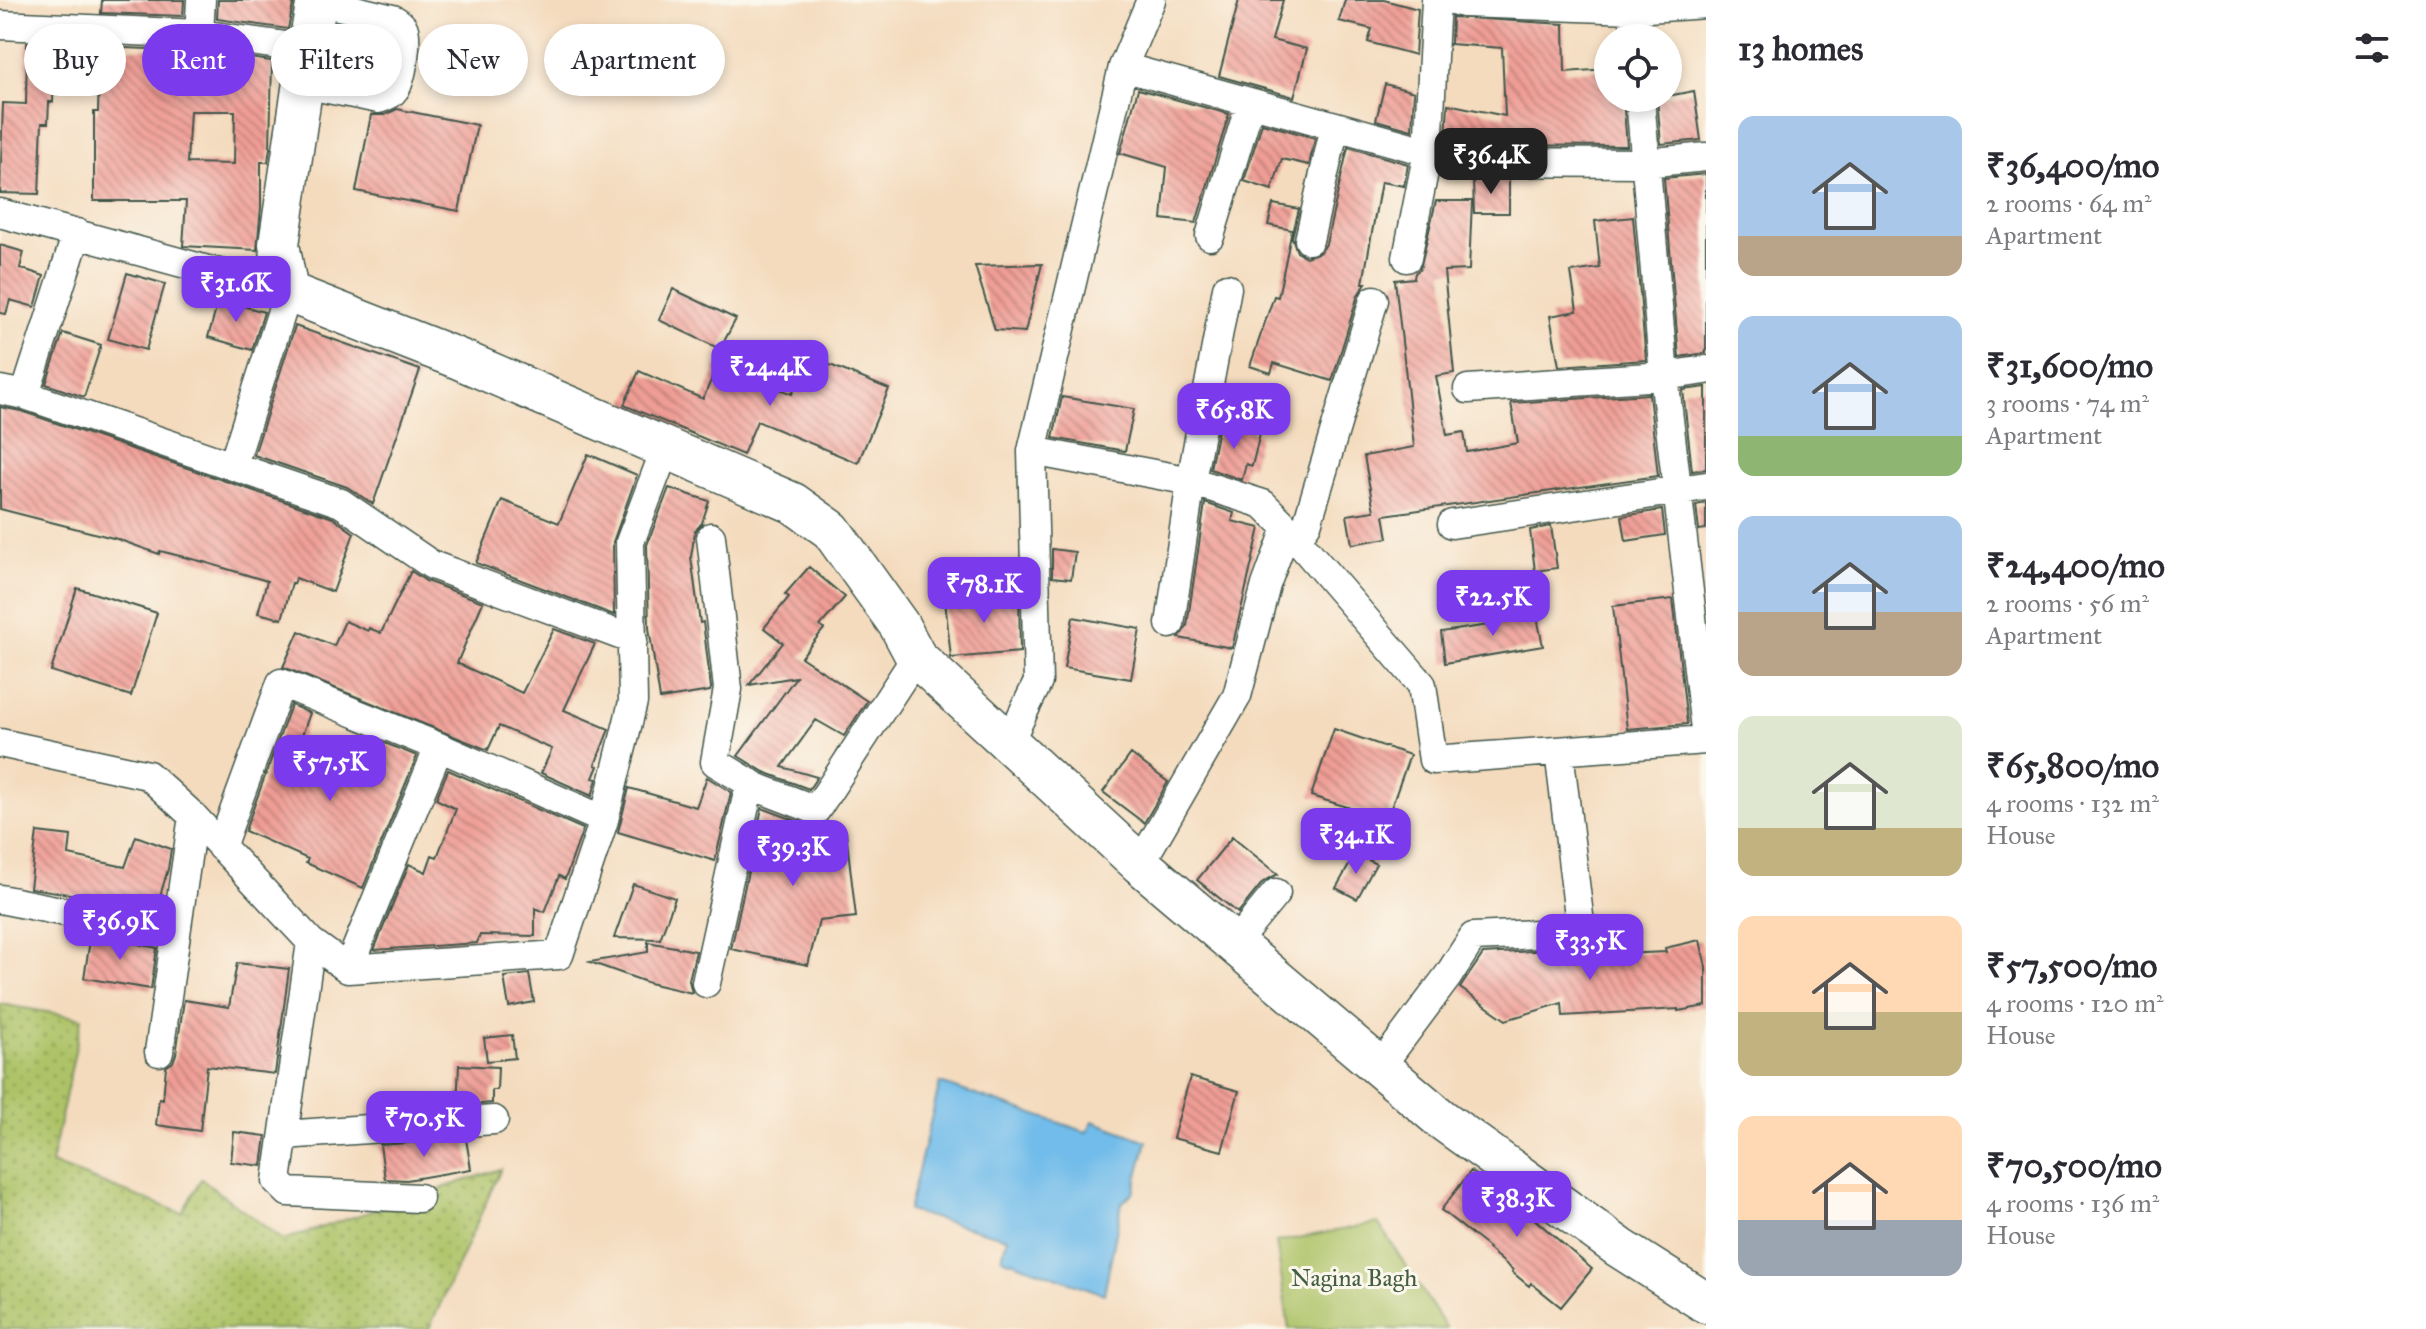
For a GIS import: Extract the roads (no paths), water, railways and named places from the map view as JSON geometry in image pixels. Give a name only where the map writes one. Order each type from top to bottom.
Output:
[{"type":"street","points":[[200,24],[201,0]]},
{"type":"street","points":[[1008,744],[1038,682],[1032,451],[1123,67],[1151,0]]},
{"type":"street","points":[[1407,258],[1428,151],[1436,0]]},
{"type":"street","points":[[1453,0],[1463,3],[1706,4]]},
{"type":"street","points":[[313,24],[317,1],[400,24]]},
{"type":"street","points":[[0,25],[142,31]]},
{"type":"street","points":[[402,26],[406,38],[402,67]]},
{"type":"street","points":[[1123,67],[1465,162],[1645,163],[1706,157]]},
{"type":"street","points":[[233,465],[288,292],[279,244],[301,96]]},
{"type":"street","points":[[1210,236],[1250,104]]},
{"type":"street","points":[[1032,451],[1191,481],[1263,504],[1422,685],[1433,760],[1706,739],[1664,376],[1641,112]]},
{"type":"street","points":[[1309,240],[1335,126]]},
{"type":"street","points":[[0,213],[288,292],[459,359],[793,503],[831,530],[899,625],[916,657],[1140,864],[1441,1119],[1620,1248],[1706,1303]]},
{"type":"street","points":[[77,233],[12,393],[341,503],[432,565],[633,640]]},
{"type":"street","points":[[1170,624],[1191,481],[1227,288]]},
{"type":"street","points":[[1140,864],[1237,696],[1266,585],[1291,533],[1307,524],[1374,300]]},
{"type":"street","points":[[1468,389],[1664,376],[1706,370]]},
{"type":"street","points":[[0,743],[148,775],[193,816],[311,942],[348,969],[559,955],[604,820],[633,702],[630,542],[665,450]]},
{"type":"street","points":[[1452,524],[1706,486]]},
{"type":"street","points":[[711,537],[728,689],[715,762],[750,783],[816,810],[916,657]]},
{"type":"street","points":[[221,847],[281,683],[439,747],[604,820]]},
{"type":"street","points":[[348,969],[439,747]]},
{"type":"street","points":[[1380,1067],[1473,937],[1581,932],[1559,751]]},
{"type":"street","points":[[706,983],[750,783]]},
{"type":"street","points":[[159,1052],[193,816]]},
{"type":"street","points":[[1234,944],[1276,893]]},
{"type":"street","points":[[0,899],[176,934]]},
{"type":"street","points":[[311,942],[277,1181],[288,1192],[419,1198]]},
{"type":"street","points":[[284,1135],[494,1120]]},
{"type":"water","points":[[940,1083],[1087,1132],[1093,1121],[1147,1141],[1134,1191],[1122,1203],[1104,1294],[1002,1258],[1007,1238],[908,1211]]},
{"type":"park label","name":"Nagina Bagh","points":[[1354,1278]]}]
